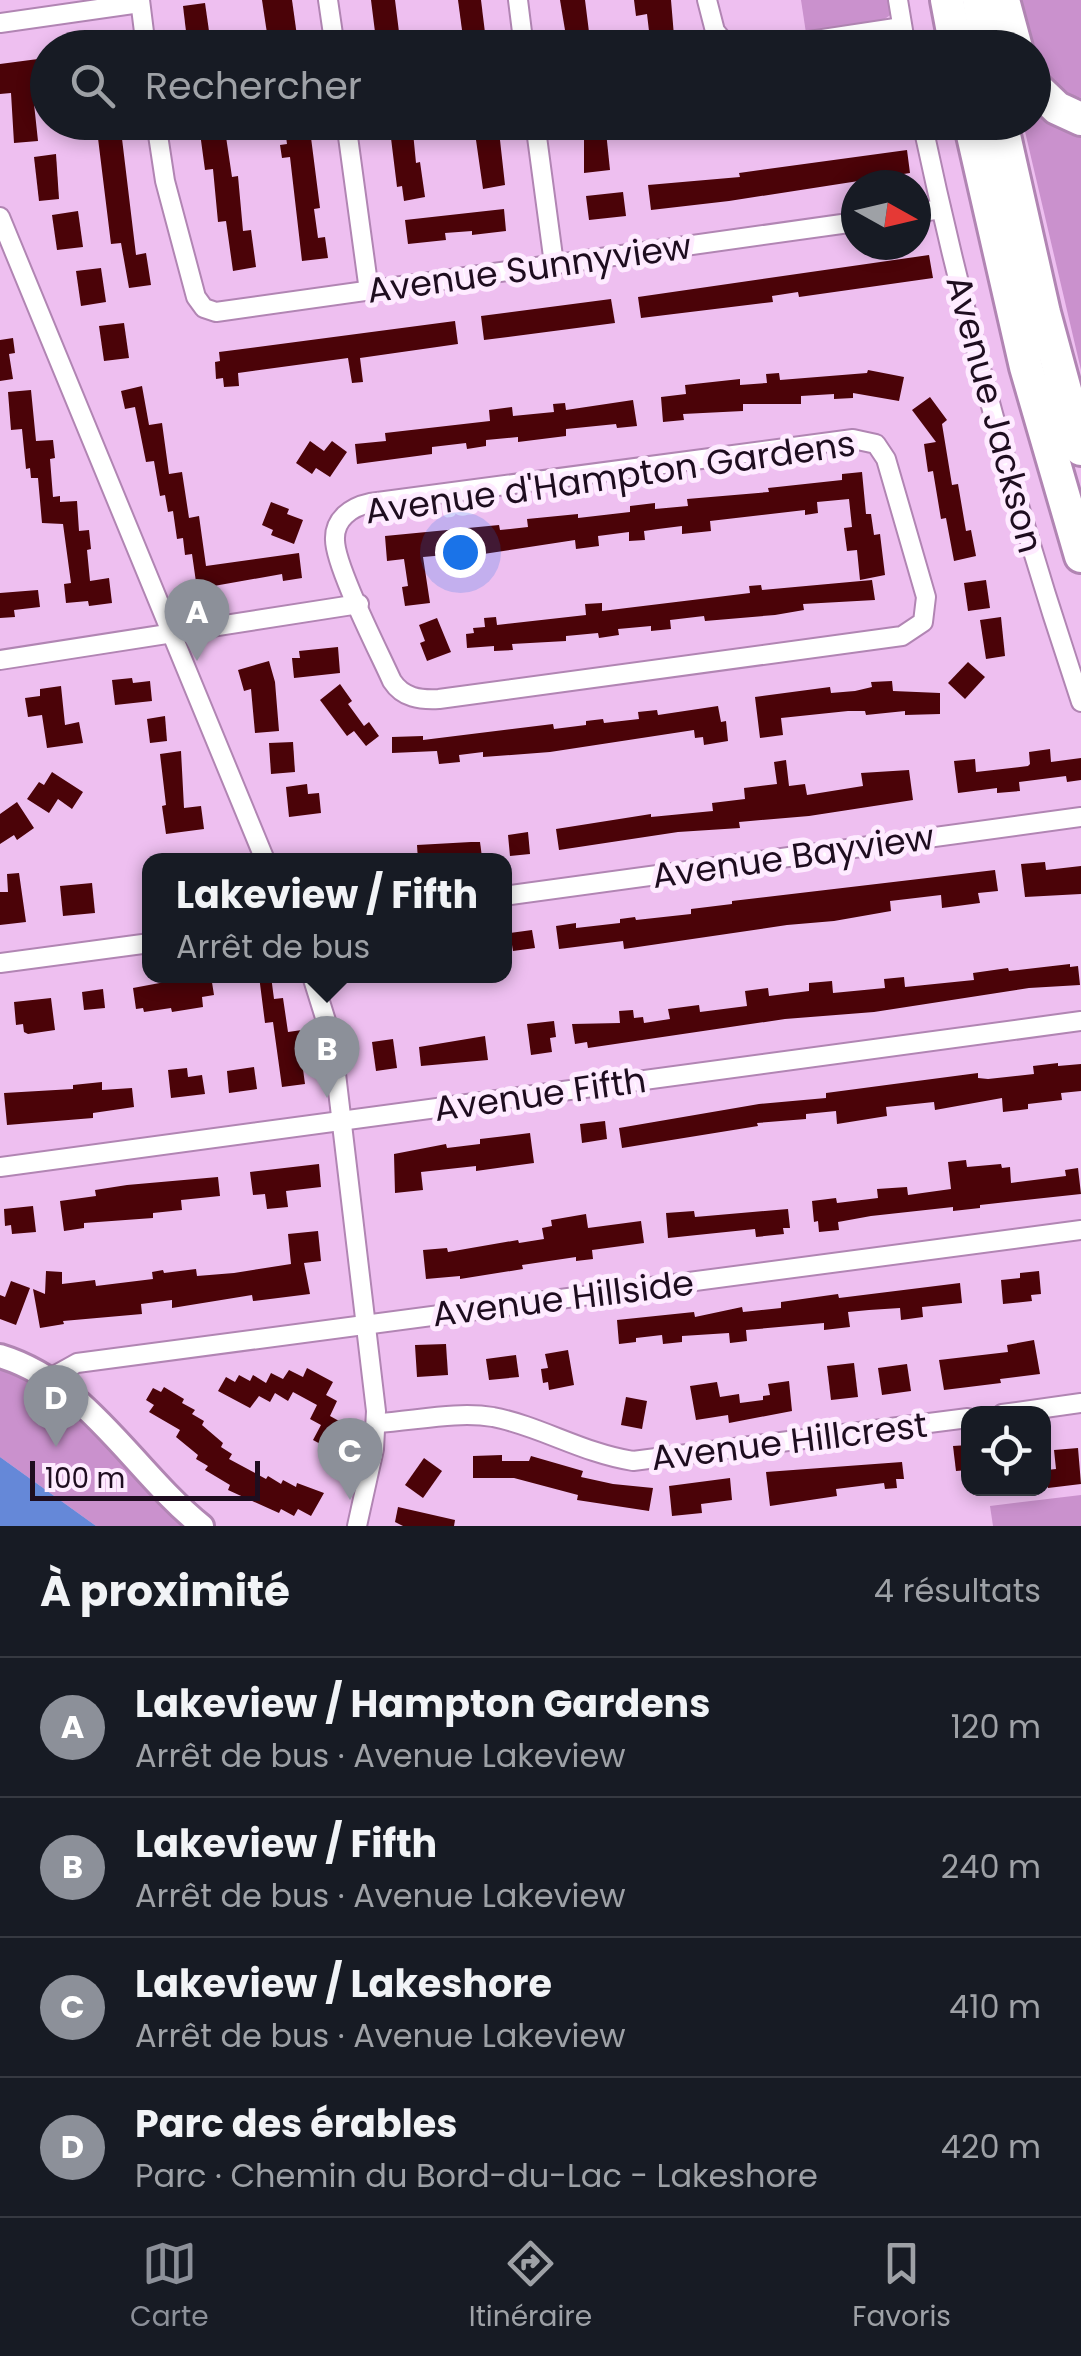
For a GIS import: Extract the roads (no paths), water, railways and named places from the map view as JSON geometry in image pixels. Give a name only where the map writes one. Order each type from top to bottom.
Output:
[{"type":"highway","points":[[947,0],[953,30]]},
{"type":"highway","points":[[979,0],[984,30]]},
{"type":"highway","points":[[1004,0],[1012,30]]},
{"type":"highway","points":[[1051,104],[1081,120]]},
{"type":"highway","points":[[974,140],[1026,367],[1081,556]]},
{"type":"highway","points":[[1005,140],[1041,300],[1081,449]]},
{"type":"street","points":[[328,0],[332,30]]},
{"type":"street","points":[[518,0],[522,30]]},
{"type":"street","points":[[707,0],[714,30]]},
{"type":"street","points":[[898,0],[903,30]]},
{"type":"street","points":[[0,23],[140,2],[144,30]]},
{"type":"street","points":[[877,30],[902,26]]},
{"type":"street","name":"Avenue Sunnyview","points":[[159,140],[168,195],[196,296],[204,308],[224,312],[841,224]]},
{"type":"street","points":[[348,140],[369,291]]},
{"type":"street","points":[[537,140],[554,264]]},
{"type":"street","name":"Avenue Jackson","points":[[926,140],[1010,478],[1081,702]]},
{"type":"street","points":[[931,211],[941,210]]},
{"type":"street","points":[[0,216],[262,853]]},
{"type":"street","name":"Avenue d'Hampton Gardens","points":[[852,439],[876,444],[886,458],[926,607],[918,628],[902,636],[427,700],[396,688],[359,604],[339,558],[335,536],[340,520],[360,505],[852,439]]},
{"type":"street","points":[[0,660],[359,604]]},
{"type":"street","name":"Avenue Bayview","points":[[512,895],[1081,817]]},
{"type":"street","points":[[0,964],[142,944]]},
{"type":"street","points":[[315,983],[330,1025],[344,1120],[376,1423],[357,1526]]},
{"type":"street","name":"Avenue Fifth","points":[[0,1166],[1081,1021]]},
{"type":"street","name":"Avenue Hillside","points":[[50,1378],[77,1363],[1081,1230]]},
{"type":"street","points":[[0,1356],[50,1378],[109,1430],[202,1526]]},
{"type":"street","points":[[1051,1407],[1081,1403]]},
{"type":"street","name":"Avenue Hillcrest","points":[[376,1423],[470,1416],[495,1418],[585,1450],[633,1460],[961,1419]]},
{"type":"water","points":[[0,1457],[96,1526],[0,1526]]},
{"type":"place","name":"Lakeview / Hampton Gardens","points":[[197,661]]},
{"type":"place","name":"Lakeview / Fifth","points":[[327,1098]]},
{"type":"place","name":"Parc des érables","points":[[56,1447]]},
{"type":"place","name":"Lakeview / Lakeshore","points":[[350,1500]]}]
